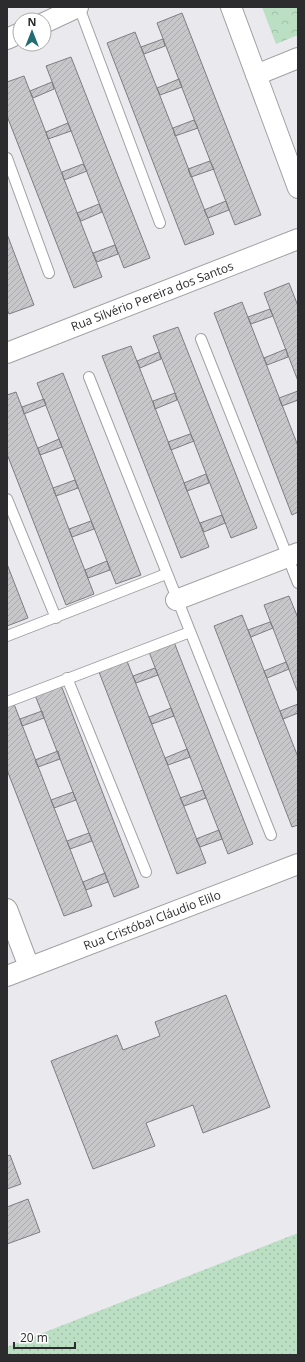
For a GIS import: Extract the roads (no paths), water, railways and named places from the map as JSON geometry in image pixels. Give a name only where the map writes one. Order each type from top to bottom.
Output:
[{"type":"street","points":[[52,19],[79,7]]},
{"type":"street","points":[[231,7],[298,188]]},
{"type":"street","points":[[256,75],[298,58]]},
{"type":"street","name":"Rua Silvério Pereira dos Santos","points":[[7,353],[298,239]]},
{"type":"street","points":[[176,600],[293,555]]},
{"type":"street","name":"Rua Cristóbal Cláudio Elilo","points":[[7,976],[29,966],[298,864]]},
{"type":"street","points":[[7,908],[29,966]]},
{"type":"lane","points":[[79,7],[160,223]]},
{"type":"lane","points":[[7,158],[49,273]]},
{"type":"lane","points":[[201,339],[293,555],[298,583]]},
{"type":"lane","points":[[89,377],[176,600],[271,835]]},
{"type":"lane","points":[[7,499],[56,618]]},
{"type":"lane","points":[[7,636],[166,574]]},
{"type":"lane","points":[[7,702],[190,632]]},
{"type":"lane","points":[[67,678],[146,872]]}]
